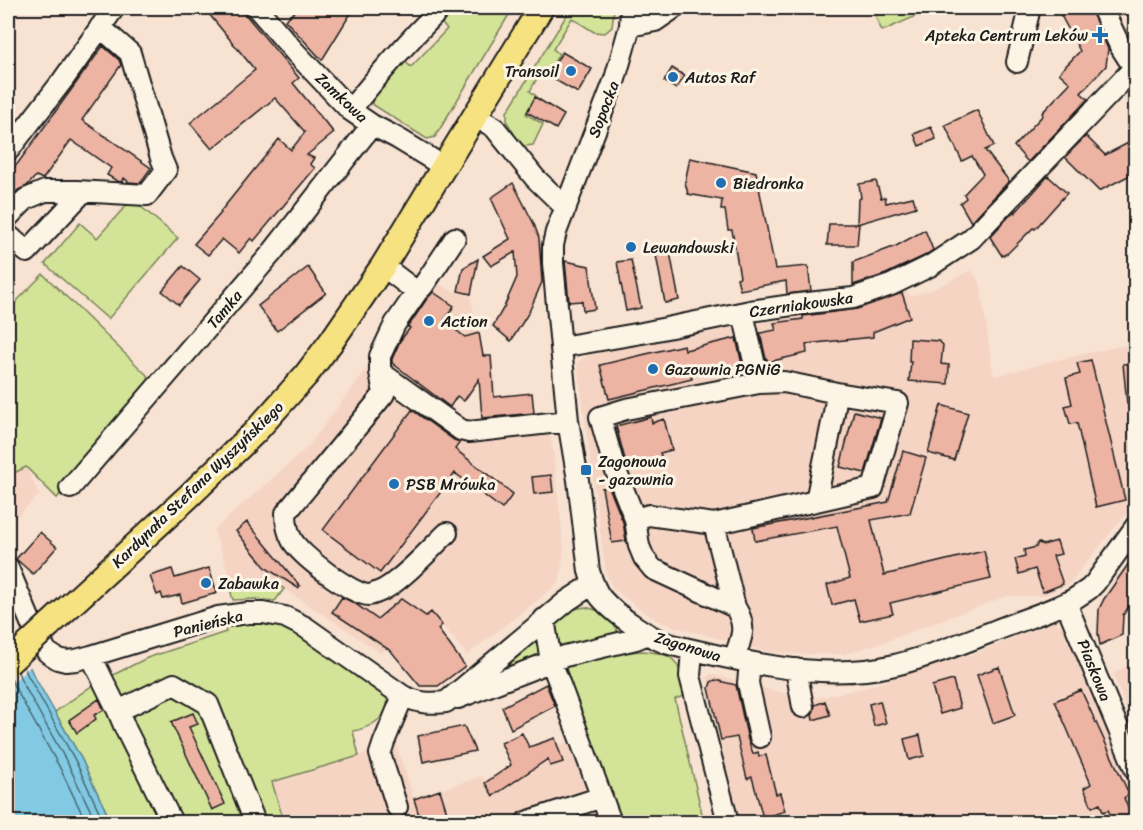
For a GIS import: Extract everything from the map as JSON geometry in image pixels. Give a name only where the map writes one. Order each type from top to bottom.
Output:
[{"type":"main road","points":[[474,116],[541,8]]},
{"type":"main road","name":"Kardynała Stefana Wyszyńskiego","points":[[8,663],[41,627],[189,496],[255,432],[306,375],[383,266],[474,116]]},
{"type":"street","points":[[8,152],[114,8]]},
{"type":"street","name":"Zamkowa","points":[[257,8],[350,110],[443,166]]},
{"type":"street","points":[[350,110],[409,40],[441,8]]},
{"type":"street","points":[[631,17],[655,21],[674,8]]},
{"type":"street","points":[[1017,62],[1030,8]]},
{"type":"street","points":[[1102,8],[1120,46],[1135,67]]},
{"type":"street","name":"Sopocka","points":[[566,208],[615,78],[631,17]]},
{"type":"street","points":[[8,217],[26,199],[45,191],[147,195],[166,170],[130,53],[100,27]]},
{"type":"street","name":"Czerniakowska","points":[[561,347],[799,303],[853,298],[891,285],[930,266],[971,239],[1135,67]]},
{"type":"street","points":[[474,116],[494,127],[535,178],[566,208]]},
{"type":"street","name":"Tamka","points":[[70,488],[271,254],[372,125]]},
{"type":"street","points":[[8,235],[27,252],[83,192]]},
{"type":"street","name":"Zagonowa","points":[[566,208],[556,232],[553,263],[568,421],[589,571],[593,584],[602,599],[648,634],[666,643],[692,650],[742,661],[796,669],[848,671],[896,665],[964,642],[1066,603],[1082,594],[1095,583],[1136,526]]},
{"type":"street","points":[[447,533],[395,582],[381,591],[368,595],[350,588],[316,565],[293,542],[286,522],[286,513],[384,394],[380,356],[395,324],[455,238]]},
{"type":"street","points":[[383,266],[417,292]]},
{"type":"street","points":[[743,313],[759,383]]},
{"type":"street","points":[[380,372],[461,430],[469,432],[568,421]]},
{"type":"street","points":[[635,519],[649,515],[714,524],[873,488],[898,403],[784,382],[759,383],[626,409],[600,417],[614,466],[635,519],[639,546],[644,558],[653,569],[735,607]]},
{"type":"street","points":[[816,501],[837,393]]},
{"type":"street","points":[[714,524],[735,607],[743,627],[742,661],[760,737]]},
{"type":"street","points":[[8,568],[41,627]]},
{"type":"street","points":[[446,702],[544,619],[593,584]]},
{"type":"street","name":"Piaskowa","points":[[1066,603],[1128,729],[1136,771]]},
{"type":"street","name":"Panieńska","points":[[41,627],[47,652],[58,659],[76,660],[218,617],[263,613],[285,617],[305,627],[403,696],[418,702],[434,703],[446,702],[469,694],[565,656],[648,634]]},
{"type":"street","points":[[544,619],[551,662],[612,822]]},
{"type":"street","points":[[692,650],[690,676],[728,822]]},
{"type":"street","points":[[91,656],[173,820]]},
{"type":"street","points":[[796,669],[803,707]]},
{"type":"street","points":[[118,711],[174,684],[208,704],[255,822]]},
{"type":"street","points":[[397,807],[380,754],[403,696]]},
{"type":"street","points":[[526,822],[602,797]]},
{"type":"shaded area","points":[[971,270],[980,283],[995,376],[1135,343],[1135,503],[1068,585],[1042,596],[1007,596],[878,644],[844,654],[768,652],[675,627],[656,620],[614,590],[606,574],[577,362],[589,355],[798,315],[803,311],[903,288],[911,296],[934,289]]},
{"type":"shaded area","points":[[408,271],[455,292],[470,295],[483,356],[451,406],[467,419],[483,420],[546,413],[553,451],[564,551],[559,583],[467,655],[431,612],[381,653],[280,586],[233,586],[214,530],[308,447],[377,355],[374,344],[403,296]]},
{"type":"shaded area","points":[[26,467],[39,495],[13,520],[8,513],[8,476]]},
{"type":"shaded area","points":[[1054,622],[1066,630],[1135,801],[1135,822],[736,822],[707,677],[711,674],[809,700],[863,688],[970,655]]},
{"type":"shaded area","points":[[1135,661],[1135,729],[1113,674]]},
{"type":"shaded area","points":[[571,741],[601,822],[284,822],[272,782],[396,744],[414,799],[482,776],[485,783],[524,757]]},
{"type":"green space","points":[[447,8],[465,10],[468,8],[513,8],[435,137],[427,139],[372,104],[372,93],[401,58],[411,67],[447,29],[437,19]]},
{"type":"green space","points":[[571,8],[614,8],[612,27],[605,33],[594,32],[572,18],[553,49],[559,54],[547,74],[541,71],[530,91],[536,96],[526,114],[543,124],[533,145],[525,146],[520,144],[507,122],[507,112]]},
{"type":"green space","points":[[872,8],[920,8],[923,13],[882,31]]},
{"type":"green space","points":[[132,199],[178,238],[108,319],[45,264],[80,223],[97,238]]},
{"type":"green space","points":[[43,274],[151,379],[57,498],[26,467],[8,476],[8,304],[11,307]]},
{"type":"green space","points":[[233,586],[280,586],[284,589],[275,601],[233,600],[230,589]]},
{"type":"green space","points":[[585,607],[608,615],[615,623],[616,635],[563,647],[553,640],[555,623],[569,610]]},
{"type":"green space","points":[[252,620],[278,624],[291,629],[386,695],[386,709],[383,715],[373,724],[353,731],[359,756],[272,782],[284,822],[111,822],[81,758],[55,712],[93,685],[147,658],[226,632],[224,624]]},
{"type":"green space","points":[[537,636],[542,652],[540,658],[487,678]]},
{"type":"green space","points":[[642,651],[664,654],[675,662],[681,675],[687,695],[675,699],[704,822],[619,822],[560,668],[598,655]]},
{"type":"water","points":[[8,620],[33,674],[81,758],[111,822],[8,822]]},
{"type":"pier","points":[[17,630],[33,664],[8,687],[8,638]]},
{"type":"building","points":[[204,8],[240,8],[299,78],[293,83],[334,133],[307,155],[314,158],[310,164],[315,168],[254,241],[251,238],[239,253],[222,239],[208,255],[194,244],[279,139],[291,150],[305,132],[275,98],[212,149],[190,123],[255,70]]},
{"type":"building","points":[[299,8],[354,8],[322,60],[285,20]]},
{"type":"building","points":[[1057,8],[1090,8],[1108,49],[1106,66],[1081,93],[1088,99],[1028,162],[1014,146],[1070,83],[1059,73],[1080,51]]},
{"type":"building","points":[[103,46],[119,60],[121,65],[82,120],[151,168],[140,183],[129,182],[124,178],[121,182],[117,181],[107,175],[111,168],[71,140],[43,179],[36,176],[8,201],[8,175]]},
{"type":"building","name":"Transoil","points":[[562,52],[592,69],[578,93],[548,76]]},
{"type":"building","points":[[672,68],[685,76],[676,89],[664,81]]},
{"type":"building","points":[[535,97],[564,115],[556,129],[527,112]]},
{"type":"building","points":[[977,110],[994,146],[985,150],[1009,181],[971,222],[960,203],[966,198],[964,194],[983,174],[972,156],[962,161],[945,125]]},
{"type":"building","points":[[931,127],[936,139],[919,146],[914,134]]},
{"type":"building","points":[[1086,136],[1105,155],[1136,139],[1136,172],[1099,191],[1065,157]]},
{"type":"building","points":[[690,158],[756,172],[775,269],[808,266],[811,291],[787,294],[786,281],[740,290],[732,230],[728,230],[725,210],[721,210],[722,200],[688,194],[685,182]]},
{"type":"building","points":[[1048,176],[1067,193],[1035,229],[1033,228],[1002,256],[990,237]]},
{"type":"building","points":[[876,181],[881,198],[885,197],[886,203],[913,197],[916,207],[857,224],[858,199],[861,198],[859,184]]},
{"type":"building","points":[[513,183],[539,238],[542,282],[529,312],[511,341],[493,326],[517,277],[515,252],[491,266],[483,256],[510,239],[491,198]]},
{"type":"building","points":[[829,224],[859,224],[857,245],[827,245]]},
{"type":"building","points":[[925,230],[933,250],[886,274],[853,285],[853,262],[896,246]]},
{"type":"building","points":[[670,252],[679,300],[665,303],[656,255]]},
{"type":"building","points":[[478,259],[471,294],[458,291],[463,268]]},
{"type":"building","points":[[631,260],[641,308],[626,311],[617,262]]},
{"type":"building","points":[[565,261],[589,266],[595,309],[583,311],[582,301],[569,302]]},
{"type":"building","points":[[183,266],[200,280],[179,305],[162,291]]},
{"type":"building","points":[[308,267],[326,293],[277,331],[258,306]]},
{"type":"building","points":[[433,292],[454,306],[444,321],[465,337],[479,333],[483,356],[491,356],[494,397],[532,393],[534,413],[482,418],[479,379],[464,401],[457,396],[450,407],[392,363],[400,341],[410,328],[408,327]]},
{"type":"building","points":[[902,293],[910,317],[873,332],[873,337],[806,344],[807,353],[768,362],[766,359],[760,333],[776,330],[774,323],[803,319],[803,316],[857,309]]},
{"type":"building","points":[[736,338],[742,364],[609,399],[600,365],[684,345],[685,350]]},
{"type":"building","points":[[910,339],[939,341],[943,345],[941,364],[949,365],[948,384],[909,381]]},
{"type":"building","points":[[1091,360],[1125,500],[1096,507],[1077,423],[1070,424],[1065,406],[1072,404],[1066,378],[1080,374],[1077,363]]},
{"type":"building","points":[[1136,363],[1136,404],[1127,404],[1123,364]]},
{"type":"building","points":[[941,405],[968,413],[954,460],[928,453]]},
{"type":"building","points":[[412,410],[460,442],[455,449],[513,494],[502,509],[455,473],[380,573],[323,530]]},
{"type":"building","points":[[854,411],[881,418],[865,473],[840,467]]},
{"type":"building","points":[[651,417],[652,423],[664,419],[672,450],[660,453],[662,458],[627,467],[616,426]]},
{"type":"building","points":[[903,451],[926,458],[910,513],[871,520],[884,575],[984,551],[991,579],[890,603],[893,614],[860,621],[854,599],[832,605],[827,585],[850,578],[837,526],[755,541],[753,528],[888,502]]},
{"type":"building","points":[[551,475],[553,492],[534,494],[532,477]]},
{"type":"building","points":[[609,487],[623,522],[626,541],[612,543],[602,488]]},
{"type":"building","points":[[247,522],[300,586],[298,588],[266,568],[236,531]]},
{"type":"building","points":[[40,532],[57,547],[33,574],[16,559]]},
{"type":"building","points":[[1057,541],[1061,554],[1053,556],[1063,584],[1043,592],[1035,569],[1019,574],[1015,559],[1025,556],[1024,550],[1036,547],[1038,542],[1043,545]]},
{"type":"building","points":[[1136,553],[1136,597],[1123,615],[1122,635],[1100,645],[1099,609]]},
{"type":"building","points":[[209,568],[217,593],[182,603],[180,595],[163,599],[161,593],[157,595],[150,576],[172,569],[175,578]]},
{"type":"building","points":[[342,597],[377,619],[401,599],[426,616],[431,612],[442,625],[438,629],[465,666],[438,686],[420,686],[391,651],[332,612]]},
{"type":"building","points":[[999,667],[1015,715],[993,723],[977,675]]},
{"type":"building","points":[[715,680],[736,685],[753,754],[758,752],[759,756],[766,755],[776,794],[780,793],[785,811],[763,818],[752,777],[747,779],[737,737],[721,740],[709,688],[711,682]]},
{"type":"building","points":[[953,680],[960,708],[940,714],[932,686]]},
{"type":"building","points":[[546,684],[555,706],[511,729],[502,707]]},
{"type":"building","points":[[1081,690],[1129,794],[1124,798],[1134,822],[1114,822],[1108,810],[1103,812],[1100,804],[1092,807],[1084,788],[1091,784],[1055,701]]},
{"type":"building","points":[[99,699],[104,710],[94,715],[96,719],[77,733],[69,720]]},
{"type":"building","points":[[825,701],[830,715],[813,720],[815,705]]},
{"type":"building","points":[[880,701],[886,723],[874,726],[869,704]]},
{"type":"building","points":[[193,713],[198,724],[189,727],[225,804],[212,810],[171,722]]},
{"type":"building","points":[[464,726],[475,751],[423,762],[418,736]]},
{"type":"building","points":[[522,733],[529,747],[555,738],[563,762],[550,766],[548,759],[493,796],[485,783],[511,765],[501,743]]},
{"type":"building","points":[[920,735],[924,756],[909,760],[904,739]]},
{"type":"building","points":[[440,790],[450,822],[421,822],[414,799]]},
{"type":"place","name":"Apteka Centrum Leków","points":[[1100,35]]},
{"type":"place","name":"Transoil","points":[[571,71]]},
{"type":"place","name":"Autos Raf","points":[[673,77]]},
{"type":"place","name":"Biedronka","points":[[721,183]]},
{"type":"place","name":"Lewandowski","points":[[631,247]]},
{"type":"place","name":"Action","points":[[429,321]]},
{"type":"place","name":"Gazownia PGNiG","points":[[653,369]]},
{"type":"place","name":"Zagonowa - gazownia","points":[[586,470]]},
{"type":"place","name":"PSB Mrówka","points":[[394,484]]},
{"type":"place","name":"Zabawka","points":[[206,583]]}]
